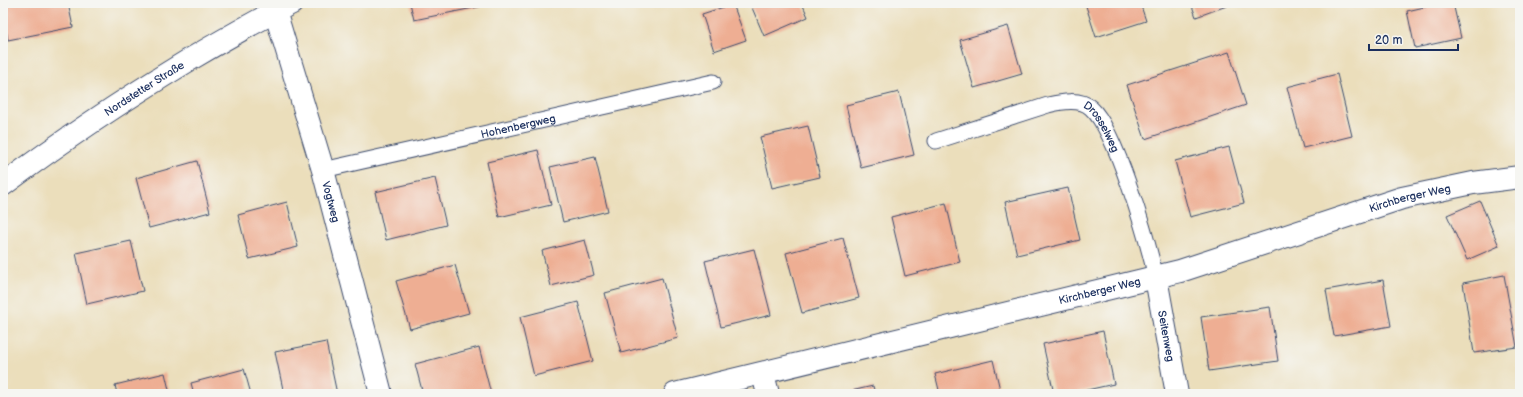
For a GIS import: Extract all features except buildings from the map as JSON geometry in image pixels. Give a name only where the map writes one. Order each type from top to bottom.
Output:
[{"type":"street","name":"Vogtweg","points":[[284,7],[322,170],[381,394]]},
{"type":"street","name":"Nordstetter Straße","points":[[3,185],[71,135],[122,102],[229,36],[284,7]]},
{"type":"street","name":"Kirchberger Weg","points":[[675,394],[765,384],[1209,263],[1402,198],[1473,183],[1520,177]]},
{"type":"street","name":"Seitenweg","points":[[1156,278],[1177,394]]},
{"type":"lane","name":"Hohenbergweg","points":[[322,170],[713,82]]},
{"type":"lane","name":"Drosselweg","points":[[936,141],[1048,105],[1066,101],[1081,103],[1091,107],[1099,117],[1112,144],[1147,242],[1156,278]]}]
